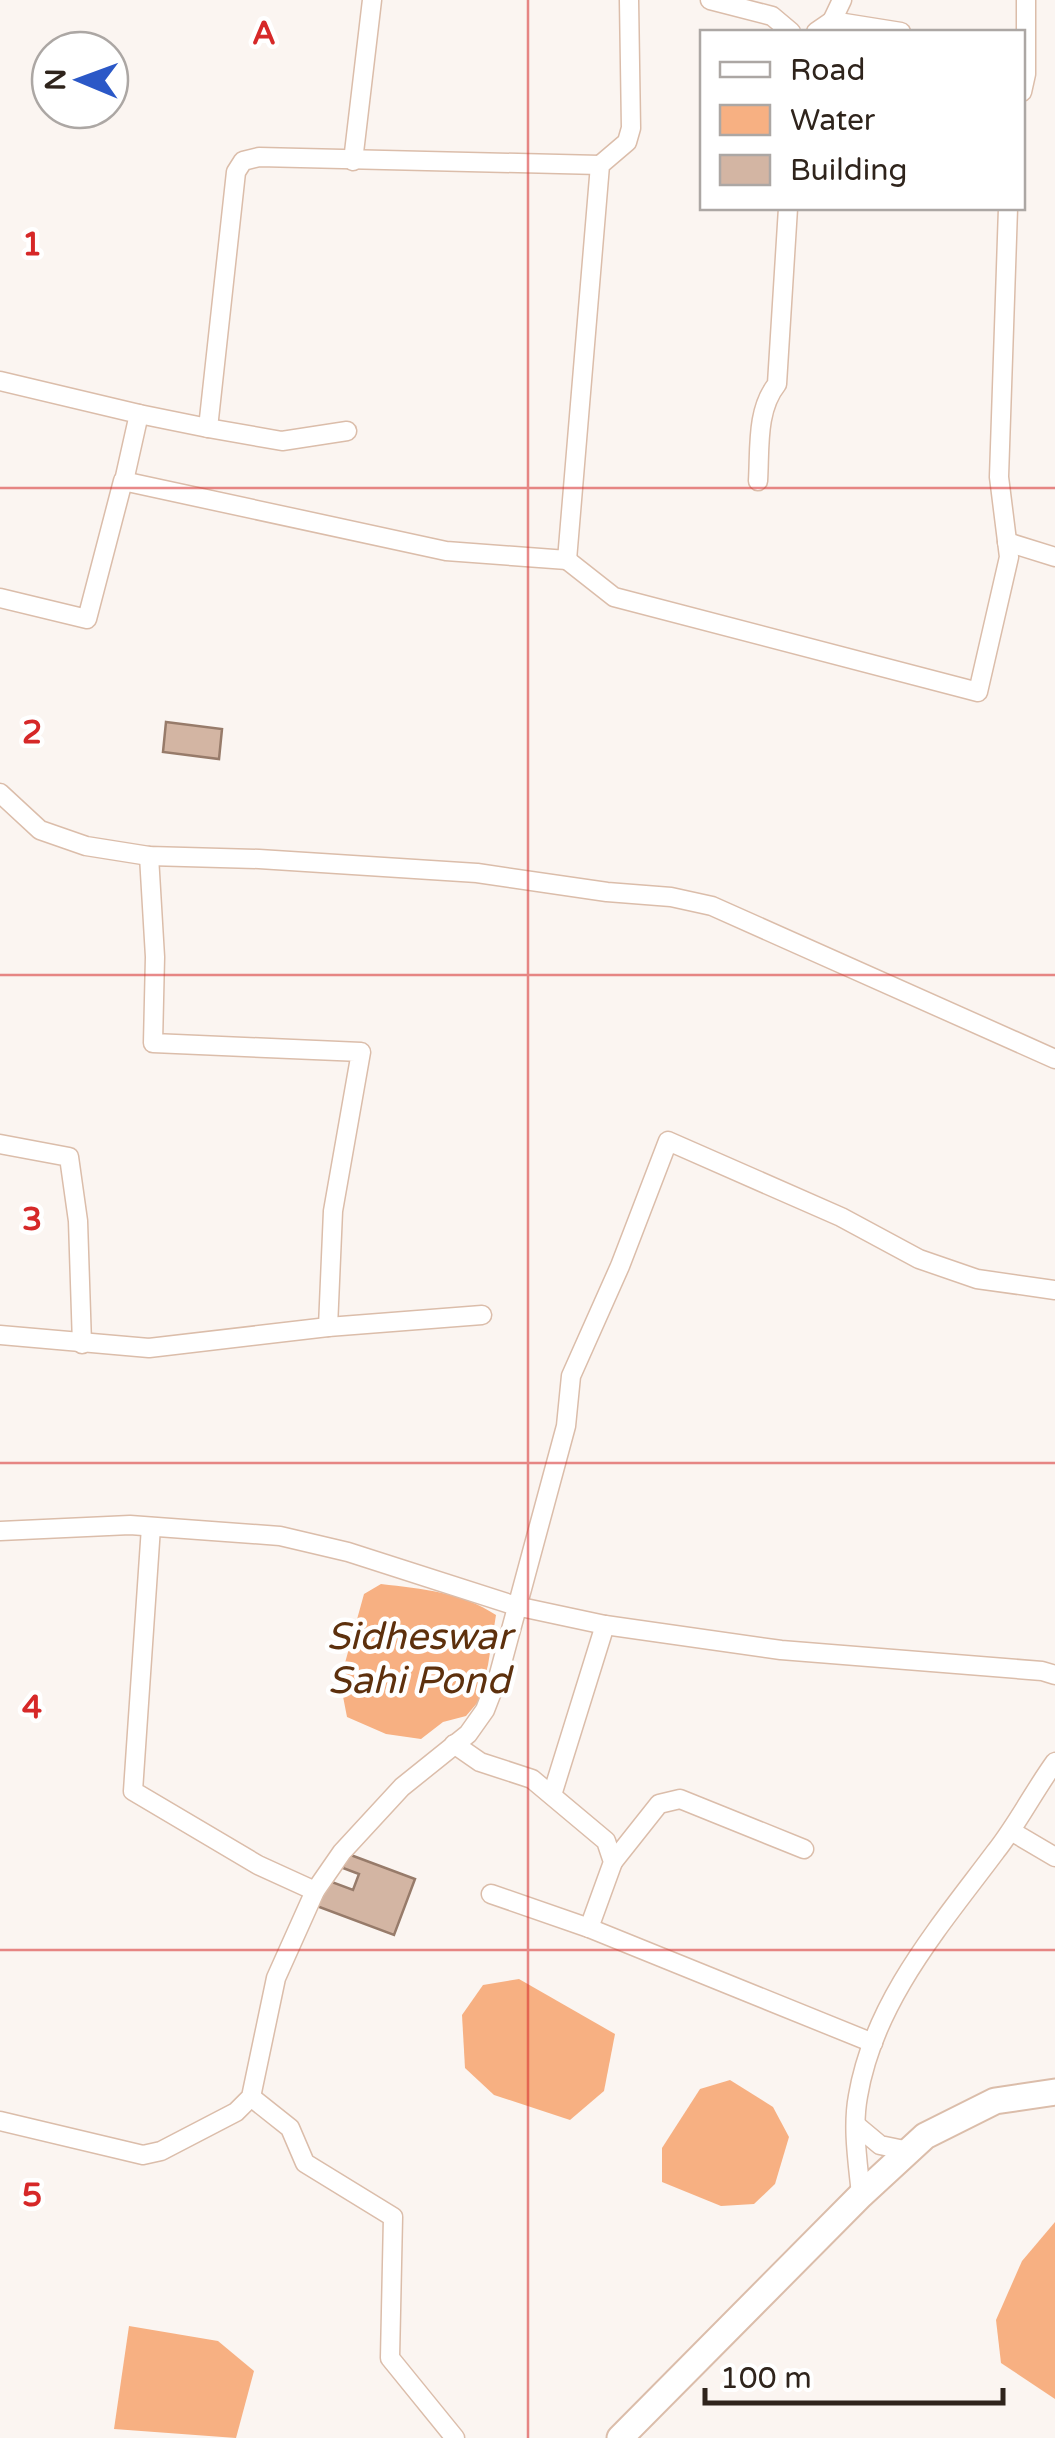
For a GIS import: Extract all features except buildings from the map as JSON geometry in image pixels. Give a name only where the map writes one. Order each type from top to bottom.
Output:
[{"type":"street","points":[[353,161],[372,0]]},
{"type":"street","points":[[208,428],[236,172],[243,160],[259,157],[600,165],[627,142],[631,128],[629,0]]},
{"type":"street","points":[[710,0],[772,16],[788,30]]},
{"type":"street","points":[[819,30],[832,21],[842,0]]},
{"type":"street","points":[[1024,30],[1026,0]]},
{"type":"street","points":[[832,21],[888,30]]},
{"type":"street","points":[[567,560],[600,165]]},
{"type":"street","points":[[758,482],[762,417],[767,397],[777,384],[788,210]]},
{"type":"street","points":[[124,480],[446,550],[567,560],[614,597],[978,692],[1008,557],[999,477],[1008,210]]},
{"type":"street","points":[[0,381],[139,414],[282,441],[347,431]]},
{"type":"street","points":[[0,598],[87,619],[139,414]]},
{"type":"street","points":[[1007,542],[1055,556]]},
{"type":"street","points":[[0,793],[40,830],[86,846],[149,856],[477,873],[712,906],[1055,1059]]},
{"type":"street","points":[[149,856],[155,957],[153,1043],[361,1052],[332,1211],[328,1327]]},
{"type":"street","points":[[0,2122],[143,2155],[161,2151],[236,2112],[252,2096],[276,1978],[315,1891],[342,1852],[402,1787],[468,1734],[484,1710],[499,1674],[566,1426],[570,1376],[620,1266],[668,1141],[841,1217],[920,1259],[977,1279],[1055,1290]]},
{"type":"street","points":[[0,1144],[69,1157],[78,1221],[82,1344]]},
{"type":"street","points":[[0,1334],[149,1348],[328,1327],[482,1315]]},
{"type":"street","points":[[151,1526],[133,1791],[258,1865],[315,1891]]},
{"type":"street","points":[[0,1531],[151,1526],[280,1536],[348,1552],[516,1606],[605,1625],[781,1650],[1042,1670],[1055,1675]]},
{"type":"street","points":[[552,1795],[605,1625]]},
{"type":"street","points":[[454,1744],[480,1762],[532,1779],[606,1842],[613,1862]]},
{"type":"street","points":[[860,2196],[858,2096],[873,2043],[914,1960],[1011,1831],[1055,1762]]},
{"type":"street","points":[[589,1928],[613,1862],[659,1804],[680,1799],[804,1849]]},
{"type":"street","points":[[1011,1831],[1055,1857]]},
{"type":"street","points":[[490,1894],[589,1928],[873,2043]]},
{"type":"street","points":[[620,2438],[860,2196],[925,2136],[995,2101],[1055,2092]]},
{"type":"street","points":[[252,2096],[290,2128],[305,2163],[392,2217],[390,2358],[455,2438]]},
{"type":"street","points":[[856,2126],[880,2145],[909,2151]]},
{"type":"water","name":"Sidheswar Sahi Pond","points":[[381,1584],[455,1596],[496,1615],[478,1702],[466,1716],[443,1722],[421,1739],[386,1734],[347,1717],[340,1681],[364,1594]]},
{"type":"water","points":[[519,1979],[615,2034],[604,2091],[570,2120],[494,2095],[465,2068],[462,2015],[483,1985]]},
{"type":"water","points":[[730,2080],[773,2107],[789,2137],[775,2184],[754,2204],[721,2206],[662,2182],[662,2148],[700,2089]]},
{"type":"water","points":[[1055,2222],[1055,2399],[1001,2363],[996,2320],[1022,2261]]},
{"type":"water","points":[[129,2326],[218,2341],[254,2371],[236,2438],[114,2429]]}]
